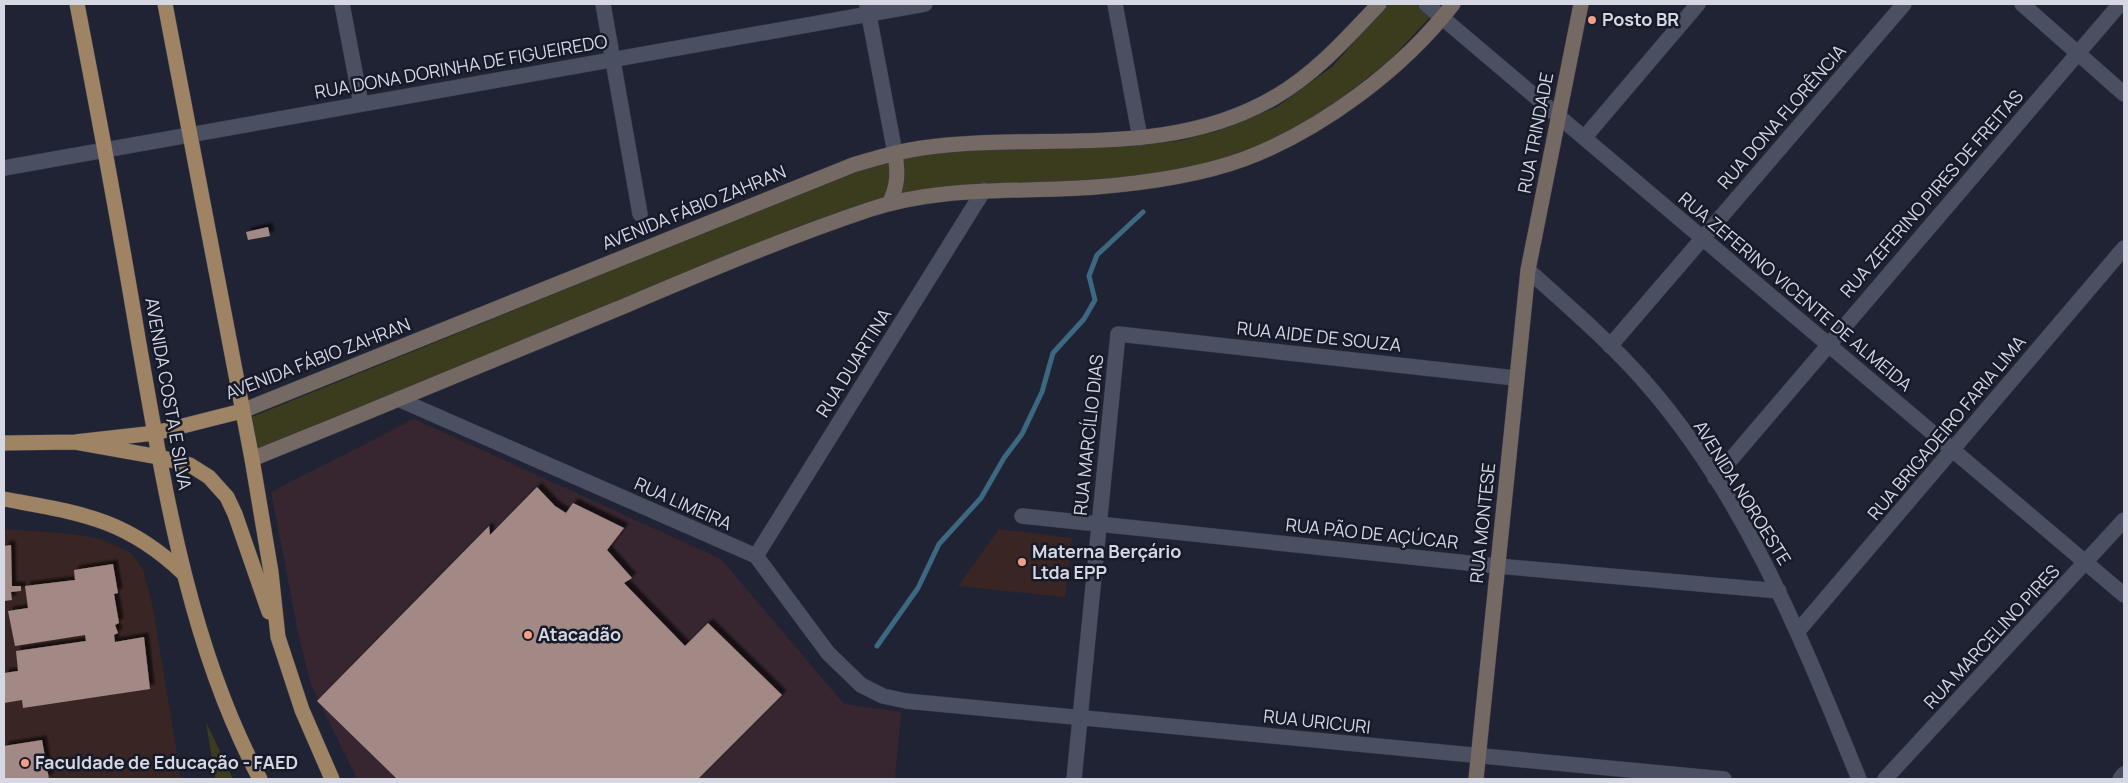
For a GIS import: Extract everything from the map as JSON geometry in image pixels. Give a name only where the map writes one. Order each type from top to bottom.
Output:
[{"type":"main road","name":"AVENIDA COSTA E SILVA","points":[[77,4],[106,149],[154,433],[183,573],[230,715],[260,779]]},
{"type":"main road","points":[[164,4],[252,459],[271,572],[278,637]]},
{"type":"main road","name":"AVENIDA FÁBIO ZAHRAN","points":[[4,443],[75,442],[154,433],[242,411],[728,214],[853,165],[895,153],[923,148],[990,142],[1140,138],[1183,133],[1216,124],[1275,97],[1326,60],[1379,4]]},
{"type":"main road","points":[[252,459],[765,248],[889,204],[956,192],[1094,187],[1169,180],[1242,159],[1287,139],[1322,120],[1350,100],[1394,66],[1443,18],[1453,4]]},
{"type":"main road","name":"RUA TRINDADE","points":[[1528,270],[1581,4]]},
{"type":"main road","points":[[889,204],[896,189],[898,178],[895,153]]},
{"type":"main road","name":"RUA MONTESE","points":[[1476,779],[1515,378],[1528,270]]},
{"type":"main road","points":[[75,442],[159,456],[190,465],[209,477],[227,497],[235,514],[302,710],[332,779]]},
{"type":"main road","points":[[4,499],[98,518],[133,534],[159,550],[183,573]]},
{"type":"main road","points":[[4,506],[51,508]]},
{"type":"street","points":[[342,4],[361,104]]},
{"type":"street","points":[[604,4],[640,214]]},
{"type":"street","name":"RUA DONA DORINHA DE FIGUEIREDO","points":[[4,168],[614,59],[868,9],[924,4]]},
{"type":"street","points":[[1115,4],[1140,138]]},
{"type":"street","name":"RUA ZEFERINO VICENTE DE ALMEIDA","points":[[1426,4],[2124,594]]},
{"type":"street","points":[[1584,138],[1698,4]]},
{"type":"street","name":"RUA DONA FLORÊNCIA","points":[[1610,346],[1904,4]]},
{"type":"street","points":[[2022,4],[2079,52],[2124,94]]},
{"type":"street","name":"RUA ZEFERINO PIRES DE FREITAS","points":[[1715,478],[2120,4]]},
{"type":"street","points":[[868,9],[895,153]]},
{"type":"street","name":"RUA DUARTINA","points":[[756,556],[984,190]]},
{"type":"street","name":"RUA BRIGADEIRO FARIA LIMA","points":[[1798,631],[2124,248]]},
{"type":"street","name":"AVENIDA NOROESTE","points":[[1528,270],[1610,346],[1645,383],[1715,478],[1765,563],[1798,631],[1859,779]]},
{"type":"street","name":"RUA AIDE DE SOUZA","points":[[1118,334],[1515,378]]},
{"type":"street","name":"RUA MARCÍLIO DIAS","points":[[1074,779],[1118,334]]},
{"type":"street","name":"RUA LIMEIRA","points":[[398,399],[756,556],[828,653],[860,685],[883,696],[906,701]]},
{"type":"street","name":"RUA PÃO DE AÇÚCAR","points":[[1022,516],[1497,566],[1779,592]]},
{"type":"street","name":"RUA MARCELINO PIRES","points":[[1885,779],[2087,563],[2124,520]]},
{"type":"street","name":"RUA URICURI","points":[[906,701],[1724,779]]},
{"type":"street","points":[[2120,779],[2124,774]]},
{"type":"shaded area","points":[[414,419],[721,559],[844,704],[901,712],[895,779],[357,779],[311,685],[299,637],[271,492]]},
{"type":"shaded area","points":[[4,529],[72,534],[101,539],[130,552],[143,569],[153,608],[181,779],[4,779]]},
{"type":"shaded area","name":"Materna Berçário Ltda EPP","points":[[999,529],[1072,538],[1065,597],[958,586]]},
{"type":"green space","points":[[1387,4],[1416,4],[1432,15],[1391,59],[1320,115],[1242,155],[1168,173],[1095,181],[953,186],[897,196],[255,451],[249,418],[852,173],[921,154],[986,148],[1122,147],[1179,141],[1218,131],[1277,107],[1333,66]]},
{"type":"green space","points":[[206,722],[233,779],[215,779]]},
{"type":"building","points":[[268,227],[270,236],[248,240],[246,232]]},
{"type":"building","name":"Atacadão","points":[[537,487],[555,506],[566,513],[573,503],[624,528],[607,550],[632,578],[624,583],[685,646],[708,623],[782,695],[698,779],[397,779],[317,701],[489,526],[490,535]]},
{"type":"building","points":[[11,545],[12,586],[21,586],[21,591],[11,592],[12,600],[4,601],[4,546]]},
{"type":"building","points":[[113,564],[118,593],[114,594],[119,623],[115,625],[118,633],[114,635],[115,642],[144,637],[150,689],[23,708],[22,700],[4,703],[4,673],[18,671],[16,651],[86,641],[85,635],[15,646],[8,611],[28,608],[25,586],[75,580],[74,570]]},
{"type":"building","name":"Faculdade de Educação - FAED","points":[[42,740],[49,779],[4,779],[4,746]]},
{"type":"waterway","points":[[877,646],[918,588],[939,544],[981,498],[1004,458],[1022,434],[1042,392],[1053,353],[1084,319],[1095,300],[1089,276],[1097,255],[1143,212]]},
{"type":"place","name":"Posto BR","points":[[1592,20]]},
{"type":"place","name":"Materna Berçário Ltda EPP","points":[[1022,562]]},
{"type":"place","name":"Atacadão","points":[[528,635]]},
{"type":"place","name":"Faculdade de Educação - FAED","points":[[25,763]]}]
